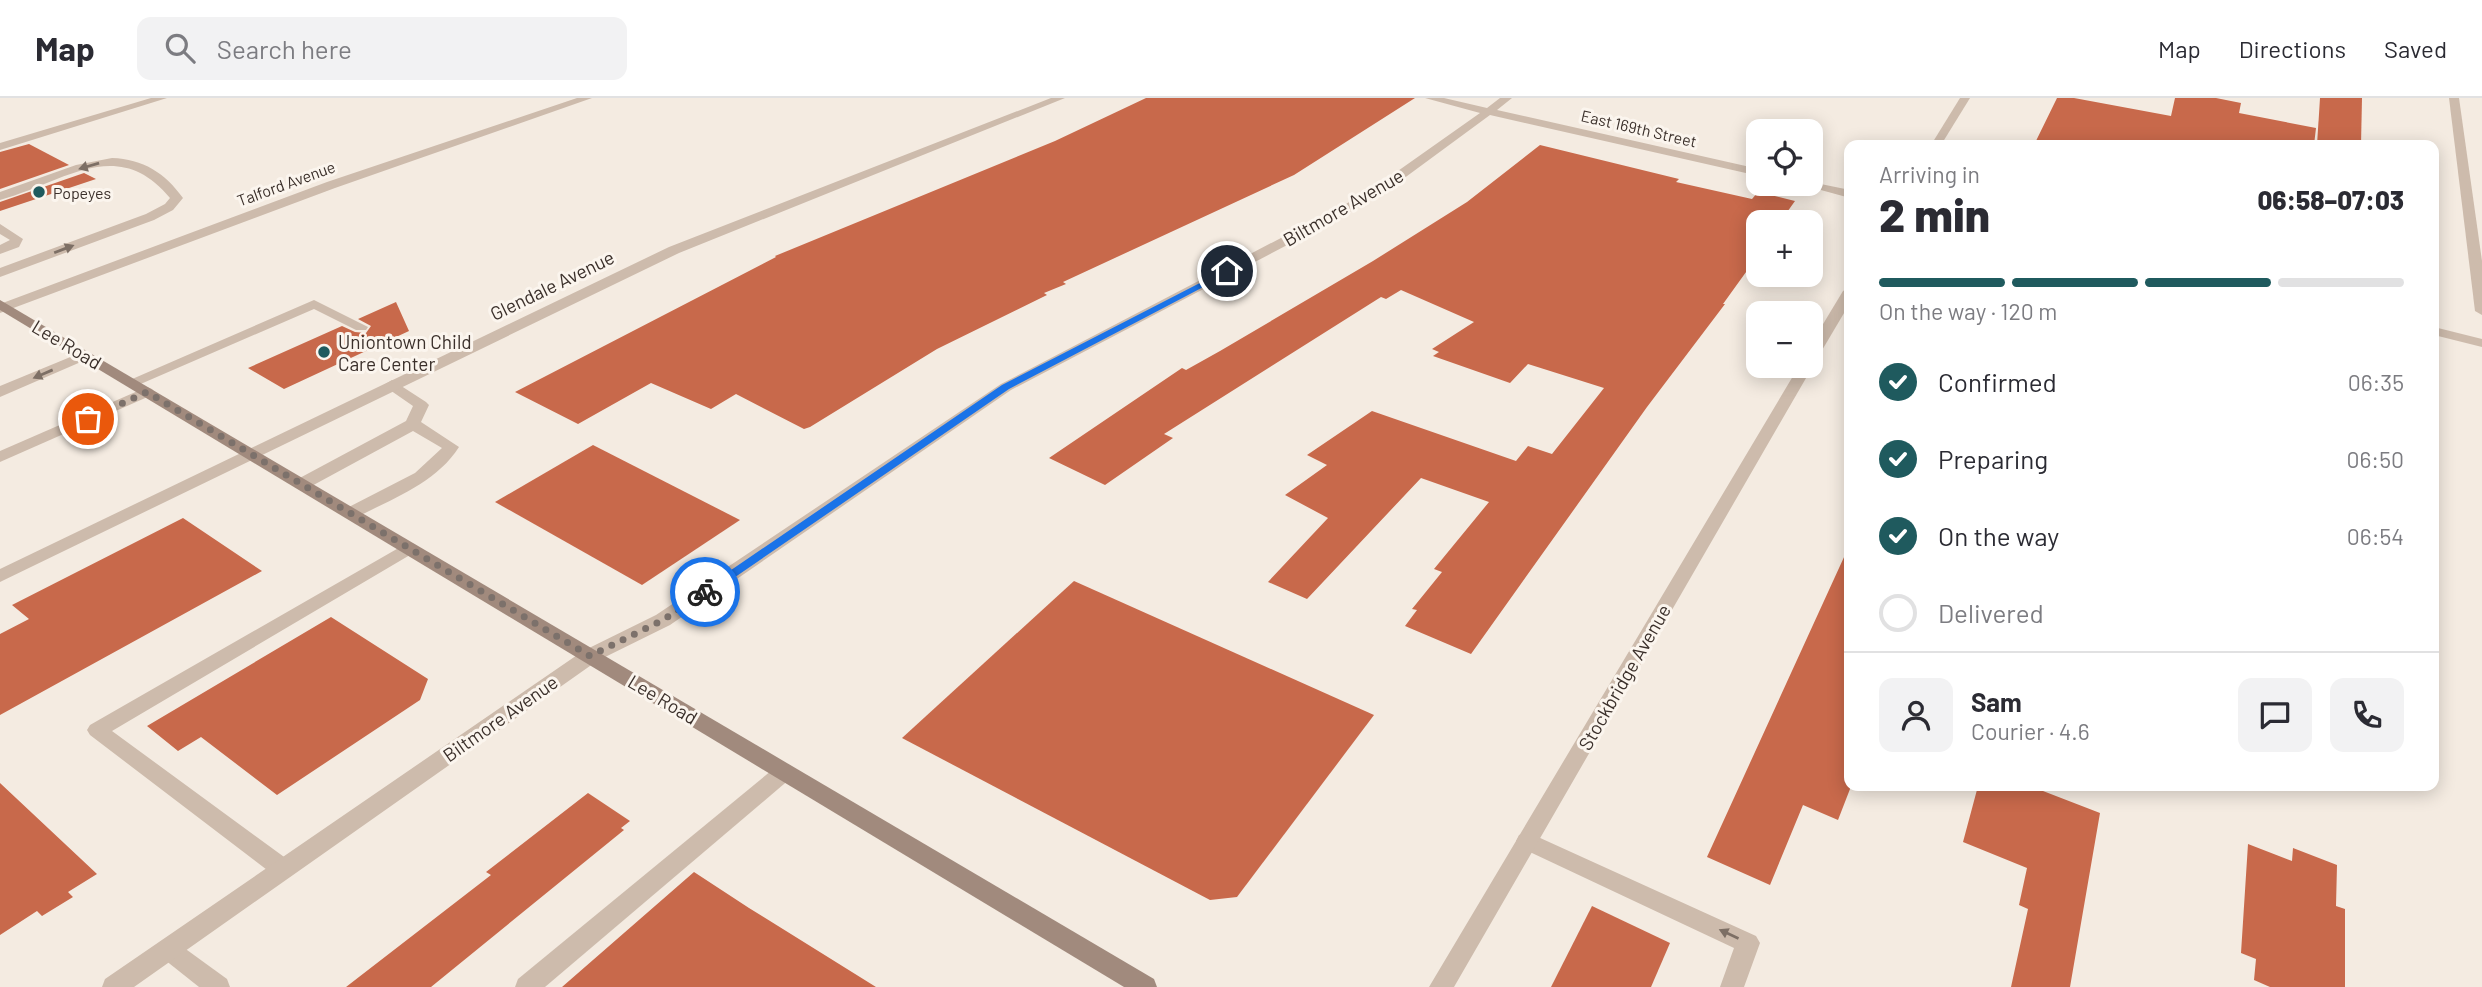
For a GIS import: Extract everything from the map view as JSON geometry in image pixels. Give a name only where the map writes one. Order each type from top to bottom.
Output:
[{"type":"main road","name":"Lee Road","points":[[2,307],[1145,987]]},
{"type":"street","points":[[0,147],[162,98]]},
{"type":"street","name":"Talford Avenue","points":[[2,307],[331,185],[587,98]]},
{"type":"street","name":"Glendale Avenue","points":[[0,576],[674,250],[1060,98]]},
{"type":"street","name":"East 169th Street","points":[[1430,98],[1746,170]]},
{"type":"street","name":"Biltmore Avenue","points":[[114,987],[590,656],[663,620],[1006,387],[1350,207],[1507,98]]},
{"type":"street","points":[[1939,140],[1965,98]]},
{"type":"street","points":[[2454,98],[2482,312]]},
{"type":"street","points":[[0,196],[82,168],[125,162],[149,171],[163,181],[177,198],[169,207],[150,217],[0,273]]},
{"type":"street","points":[[1823,188],[1844,193]]},
{"type":"street","points":[[0,228],[17,239],[14,244],[0,250]]},
{"type":"street","points":[[1823,337],[1844,301]]},
{"type":"street","points":[[0,457],[314,304],[361,327]]},
{"type":"street","points":[[2439,332],[2482,343]]},
{"type":"street","points":[[0,392],[85,355]]},
{"type":"street","name":"Stockbridge Avenue","points":[[1441,987],[1799,378]]},
{"type":"street","points":[[302,484],[413,424],[421,405],[392,385]]},
{"type":"street","points":[[351,513],[430,468],[448,454],[451,447],[413,424]]},
{"type":"street","points":[[283,869],[97,730],[409,548]]},
{"type":"street","points":[[527,987],[784,772]]},
{"type":"street","points":[[1527,841],[1748,943],[1732,987]]},
{"type":"street","points":[[168,949],[218,987]]},
{"type":"building","points":[[1146,98],[1415,98],[1294,175],[1063,282],[1066,284],[1044,293],[1047,295],[937,349],[804,429],[736,394],[711,409],[651,383],[578,424],[515,392],[775,256],[1055,141]]},
{"type":"building","points":[[2057,98],[2074,98],[2171,116],[2175,98],[2216,98],[2241,103],[2239,113],[2316,128],[2315,140],[2036,140]]},
{"type":"building","points":[[2320,98],[2362,98],[2361,140],[2317,140]]},
{"type":"building","points":[[29,144],[69,165],[0,189],[0,152]]},
{"type":"building","points":[[1540,145],[1679,179],[1676,182],[1752,199],[1755,196],[1774,196],[1795,201],[1789,210],[1746,210],[1746,272],[1471,654],[1405,626],[1417,610],[1412,609],[1442,572],[1434,569],[1489,502],[1421,478],[1307,599],[1268,582],[1328,518],[1285,495],[1327,465],[1307,455],[1372,411],[1516,461],[1528,446],[1552,454],[1604,388],[1528,364],[1510,383],[1433,356],[1439,352],[1432,349],[1474,322],[1401,290],[1386,299],[1381,297],[1164,434],[1173,438],[1105,485],[1049,458],[1182,368],[1186,370],[1220,351],[1467,202]]},
{"type":"building","name":"Popeyes","points":[[84,173],[96,179],[0,211],[0,202]]},
{"type":"building","name":"Uniontown Child Care Center","points":[[396,302],[409,331],[284,389],[248,368],[342,326],[355,332],[366,333],[371,326],[358,319]]},
{"type":"building","points":[[593,445],[740,520],[642,585],[495,502]]},
{"type":"building","points":[[183,518],[262,571],[0,715],[0,634],[29,619],[12,605]]},
{"type":"building","points":[[1844,557],[1844,791],[1849,791],[1838,820],[1803,805],[1770,885],[1707,857]]},
{"type":"building","points":[[1074,581],[1374,715],[1237,897],[1210,900],[902,738]]},
{"type":"building","points":[[331,617],[428,679],[420,700],[277,795],[201,737],[178,751],[147,726]]},
{"type":"building","points":[[0,783],[97,874],[68,892],[73,897],[42,916],[37,911],[0,935]]},
{"type":"building","points":[[1977,791],[2043,791],[2100,813],[2070,987],[2011,987],[2028,909],[2019,905],[2027,868],[1963,842]]},
{"type":"building","points":[[588,793],[630,821],[621,828],[624,830],[431,987],[346,987],[491,875],[486,872]]},
{"type":"building","points":[[2248,844],[2292,861],[2293,848],[2337,865],[2336,906],[2345,909],[2345,987],[2270,987],[2254,980],[2256,959],[2241,953]]},
{"type":"building","points":[[694,872],[749,908],[876,987],[562,987]]},
{"type":"building","points":[[1592,906],[1670,943],[1651,987],[1551,987]]},
{"type":"way so far","points":[[88,419],[147,392],[590,656],[663,620],[705,592]]},
{"type":"place","name":"Popeyes","points":[[39,192]]},
{"type":"place","name":"Uniontown Child Care Center","points":[[324,352]]},
{"type":"route","points":[[705,592],[1006,387],[1227,271]]}]
